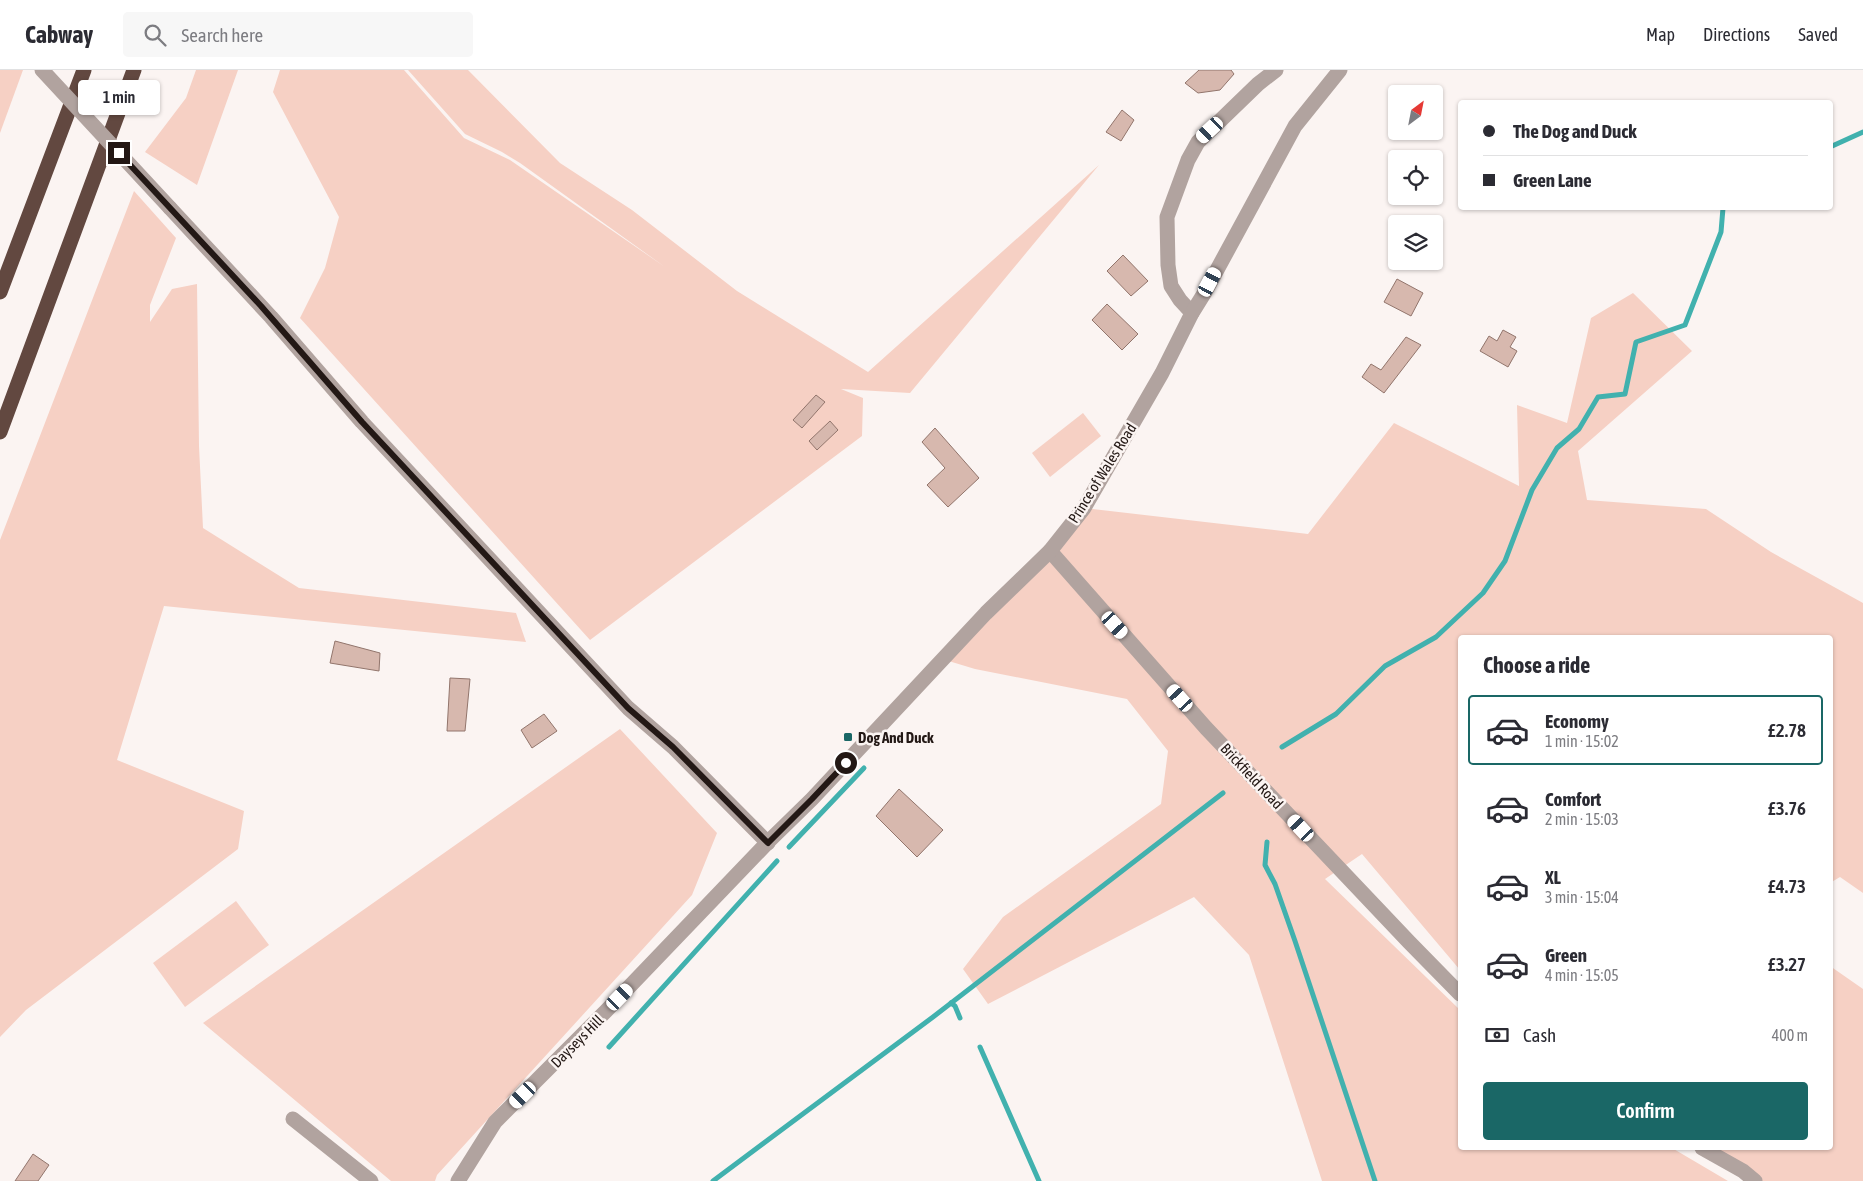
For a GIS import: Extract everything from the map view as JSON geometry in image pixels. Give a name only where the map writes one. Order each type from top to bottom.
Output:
[{"type":"highway","points":[[0,292],[84,70]]},
{"type":"highway","points":[[0,432],[134,70]]},
{"type":"street","points":[[42,70],[266,312],[362,422],[628,708],[673,747],[768,843]]},
{"type":"street","points":[[1192,313],[1171,286],[1168,265],[1167,217],[1188,160],[1198,142],[1258,84],[1276,70]]},
{"type":"street","name":"Prince of Wales Road","points":[[768,843],[812,799],[986,613],[1050,551],[1084,508],[1162,373],[1192,313],[1295,126],[1340,70]]},
{"type":"street","name":"Brickfield Road","points":[[1050,551],[1206,728],[1458,992]]},
{"type":"street","name":"Dayseys Hill","points":[[458,1181],[495,1122],[606,1011],[768,843]]},
{"type":"street","points":[[293,1118],[371,1181]]},
{"type":"street","points":[[1706,1150],[1743,1171],[1755,1181]]},
{"type":"shaded area","points":[[0,70],[23,70],[0,133]]},
{"type":"shaded area","points":[[196,70],[238,70],[197,185],[145,152],[186,98]]},
{"type":"shaded area","points":[[280,70],[404,70],[464,138],[510,160],[665,267],[520,163],[465,134],[408,70],[468,70],[560,163],[632,210],[737,291],[868,372],[1099,165],[910,393],[841,389],[863,398],[862,436],[590,640],[300,318],[325,268],[339,217],[273,92]]},
{"type":"shaded area","points":[[134,191],[176,238],[150,305],[150,322],[172,289],[197,284],[199,446],[203,528],[299,588],[516,613],[526,642],[164,606],[117,760],[244,811],[238,849],[26,1010],[0,1037],[0,540]]},
{"type":"shaded area","points":[[1633,293],[1692,351],[1578,451],[1587,500],[1706,509],[1771,552],[1863,603],[1863,893],[1840,877],[1833,881],[1833,635],[1458,635],[1458,968],[1362,854],[1325,879],[1458,1008],[1458,1150],[1675,1150],[1728,1181],[1322,1181],[1249,955],[1194,897],[988,1004],[963,969],[1003,917],[1161,804],[1168,751],[1127,699],[975,669],[942,659],[1084,508],[1308,534],[1394,423],[1519,486],[1517,405],[1567,423],[1591,318]]},
{"type":"shaded area","points":[[1083,413],[1101,436],[1050,477],[1032,453]]},
{"type":"shaded area","points":[[620,729],[717,833],[692,895],[437,1175],[435,1181],[391,1181],[203,1023]]},
{"type":"shaded area","points":[[236,901],[269,945],[185,1007],[153,963]]},
{"type":"shaded area","points":[[1833,968],[1863,989],[1863,1181],[1755,1181],[1705,1150],[1833,1150]]},
{"type":"building","points":[[1199,70],[1231,70],[1234,74],[1220,90],[1198,93],[1185,83]]},
{"type":"building","points":[[1122,110],[1134,120],[1121,141],[1106,132]]},
{"type":"building","points":[[1123,255],[1148,281],[1131,296],[1107,271]]},
{"type":"building","points":[[1397,279],[1423,293],[1411,316],[1384,302]]},
{"type":"building","points":[[1107,304],[1138,334],[1122,350],[1092,320]]},
{"type":"building","points":[[1503,330],[1516,337],[1510,347],[1517,351],[1508,367],[1480,351],[1489,336],[1497,341]]},
{"type":"building","points":[[1406,337],[1421,345],[1384,393],[1362,377],[1371,364],[1381,370]]},
{"type":"building","points":[[816,395],[825,402],[802,428],[793,420]]},
{"type":"building","points":[[830,421],[838,430],[817,450],[809,441]]},
{"type":"building","points":[[935,428],[979,478],[948,507],[927,485],[945,468],[922,442]]},
{"type":"building","points":[[335,641],[380,653],[379,671],[330,663]]},
{"type":"building","points":[[450,678],[470,679],[465,731],[447,731]]},
{"type":"building","points":[[544,714],[557,731],[532,748],[521,730]]},
{"type":"building","points":[[899,789],[943,830],[917,857],[876,816]]},
{"type":"building","points":[[33,1154],[49,1165],[38,1181],[15,1181]]},
{"type":"waterway","points":[[1833,146],[1863,132]]},
{"type":"waterway","points":[[1282,747],[1336,714],[1385,666],[1436,637],[1483,593],[1505,561],[1532,490],[1557,448],[1579,429],[1598,397],[1625,394],[1636,342],[1685,325],[1721,232],[1723,210]]},
{"type":"waterway","points":[[789,847],[864,768]]},
{"type":"waterway","points":[[713,1181],[933,1017],[1223,793]]},
{"type":"waterway","points":[[1267,842],[1265,865],[1275,884],[1295,941],[1375,1181]]},
{"type":"waterway","points":[[609,1047],[777,861]]},
{"type":"waterway","points":[[951,1003],[955,1006],[960,1018]]},
{"type":"waterway","points":[[980,1047],[1039,1181]]},
{"type":"place","name":"Dog And Duck","points":[[848,737]]},
{"type":"route","points":[[119,153],[261,306],[362,422],[628,708],[673,747],[768,843],[846,763]]}]
